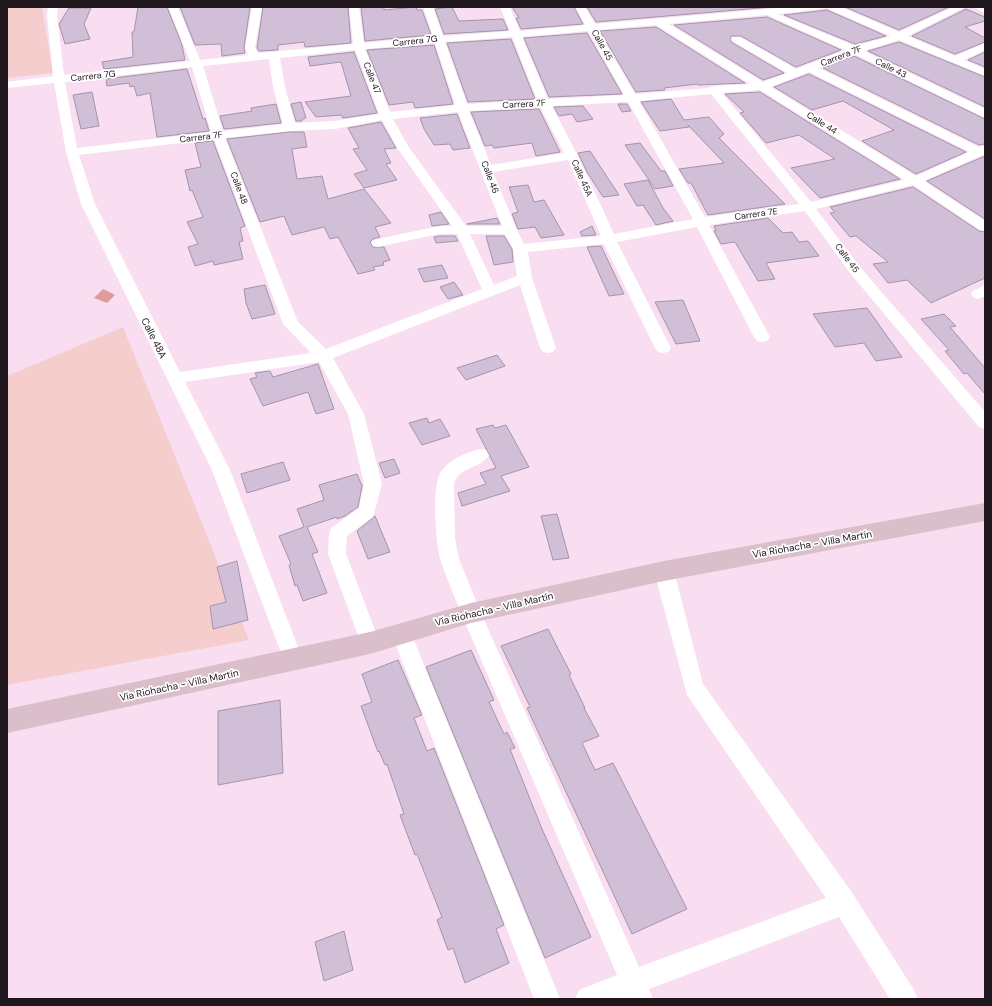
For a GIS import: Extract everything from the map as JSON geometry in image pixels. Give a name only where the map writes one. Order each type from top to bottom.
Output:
[{"type":"main road","name":"Vía Riohacha - Villa Martín","points":[[7,721],[370,643],[471,613],[664,571],[985,512]]},
{"type":"street","name":"Calle 48A","points":[[53,7],[52,16],[60,80],[72,152],[88,204],[221,470],[293,660]]},
{"type":"street","name":"Calle 48","points":[[173,7],[197,65],[218,135],[291,324],[324,356],[356,414],[373,484],[367,512],[338,533],[337,554],[370,643]]},
{"type":"street","points":[[255,57],[250,48],[257,7]]},
{"type":"street","name":"Calle 47","points":[[354,7],[360,47],[386,116],[402,146],[461,229],[490,291]]},
{"type":"street","name":"Calle 46","points":[[428,7],[462,108],[510,230],[520,249],[525,278],[548,348]]},
{"type":"street","name":"Calle 45A","points":[[505,7],[544,103],[572,156],[609,239],[663,348]]},
{"type":"street","name":"Calle 45","points":[[580,7],[701,222],[762,337]]},
{"type":"street","name":"Calle 43","points":[[751,7],[854,50],[985,114]]},
{"type":"street","name":"Carrera 7G","points":[[7,85],[439,38],[516,34],[657,20],[824,7]]},
{"type":"street","points":[[832,7],[985,73]]},
{"type":"street","points":[[845,13],[859,7]]},
{"type":"street","name":"Carrera 7F","points":[[72,152],[290,127],[335,124],[386,116],[462,108],[632,98],[713,89],[763,86],[797,74],[854,50],[900,36],[961,7]]},
{"type":"street","points":[[978,7],[985,10]]},
{"type":"street","name":"Calle 44","points":[[657,20],[915,181],[985,227]]},
{"type":"street","points":[[736,39],[797,74]]},
{"type":"street","points":[[956,60],[985,46]]},
{"type":"street","points":[[274,55],[279,87],[290,127]]},
{"type":"street","points":[[811,68],[982,151]]},
{"type":"street","name":"Calle 45","points":[[713,89],[808,207],[855,270],[985,423]]},
{"type":"street","name":"Carrera 7E","points":[[520,249],[609,239],[701,222],[808,207],[915,181],[982,151]]},
{"type":"street","points":[[487,169],[572,156]]},
{"type":"street","points":[[378,242],[439,230],[510,230]]},
{"type":"street","points":[[174,378],[324,356],[525,278]]},
{"type":"street","points":[[480,455],[456,467],[448,474],[445,484],[446,539],[450,559],[471,613],[636,991]]},
{"type":"street","points":[[664,571],[694,688],[844,903],[904,999]]},
{"type":"street","points":[[401,633],[547,999]]},
{"type":"street","points":[[588,999],[636,991],[844,903]]},
{"type":"shaded area","points":[[7,7],[42,7],[53,73],[7,78]]},
{"type":"shaded area","points":[[103,289],[115,295],[107,303],[94,298]]},
{"type":"shaded area","points":[[123,327],[249,640],[7,685],[7,376]]},
{"type":"building","points":[[138,7],[167,7],[182,45],[185,60],[104,69],[102,62],[133,57],[132,32],[134,32]]},
{"type":"building","points":[[180,7],[250,7],[244,48],[245,53],[222,56],[221,44],[195,45]]},
{"type":"building","points":[[263,7],[348,7],[351,43],[305,47],[304,42],[278,45],[278,50],[259,51],[257,48]]},
{"type":"building","points":[[361,7],[384,7],[384,10],[416,7],[417,10],[422,10],[431,35],[365,41]]},
{"type":"building","points":[[452,7],[459,21],[503,19],[508,30],[444,34],[435,9]]},
{"type":"building","points":[[512,7],[574,7],[583,24],[521,29],[516,18],[519,18]]},
{"type":"building","points":[[587,7],[772,7],[596,22]]},
{"type":"building","points":[[845,7],[949,7],[899,30]]},
{"type":"building","points":[[69,8],[91,8],[84,24],[90,39],[65,44],[59,24]]},
{"type":"building","points":[[966,9],[985,17],[985,21],[965,27],[985,38],[985,42],[955,54],[912,36]]},
{"type":"building","points":[[827,10],[886,36],[855,44],[784,15]]},
{"type":"building","points":[[767,17],[841,50],[796,67],[741,36],[731,36],[731,42],[784,73],[763,80],[674,25]]},
{"type":"building","points":[[656,27],[745,83],[697,84],[664,88],[665,90],[636,92],[600,31]]},
{"type":"building","points":[[587,33],[622,94],[549,97],[524,38]]},
{"type":"building","points":[[511,39],[535,99],[468,102],[447,43]]},
{"type":"building","points":[[899,42],[985,77],[985,107],[868,51]]},
{"type":"building","points":[[434,45],[453,104],[415,108],[413,102],[389,105],[367,50]]},
{"type":"building","points":[[354,52],[377,113],[343,118],[341,115],[316,117],[305,102],[351,96],[341,62],[310,66],[308,57]]},
{"type":"building","points":[[985,52],[985,67],[968,60]]},
{"type":"building","points":[[854,56],[985,119],[985,144],[979,145],[823,68]]},
{"type":"building","points":[[187,69],[203,119],[205,118],[209,131],[157,137],[150,93],[137,96],[134,86],[130,87],[129,83],[107,86],[106,79]]},
{"type":"building","points":[[809,74],[966,152],[916,174],[862,141],[894,130],[843,101],[812,110],[774,87]]},
{"type":"building","points":[[92,92],[99,126],[81,129],[73,95]]},
{"type":"building","points":[[760,92],[900,179],[820,198],[791,168],[835,159],[799,135],[766,143],[740,113],[744,112],[725,94]]},
{"type":"building","points":[[671,99],[684,120],[709,117],[724,134],[719,138],[785,204],[708,215],[691,183],[688,183],[679,169],[724,163],[688,125],[689,127],[660,131],[641,102]]},
{"type":"building","points":[[301,102],[306,118],[302,119],[302,121],[296,121],[291,104]]},
{"type":"building","points":[[276,104],[281,123],[224,129],[220,116],[252,111],[251,108]]},
{"type":"building","points":[[618,104],[627,104],[631,111],[622,112]]},
{"type":"building","points":[[583,106],[593,119],[577,122],[572,114],[559,116],[554,107]]},
{"type":"building","points":[[539,109],[560,152],[536,156],[532,143],[494,148],[492,145],[485,146],[471,112]]},
{"type":"building","points":[[457,114],[470,148],[453,150],[450,144],[434,145],[424,129],[420,118]]},
{"type":"building","points":[[381,122],[396,148],[384,149],[391,163],[386,164],[397,180],[364,188],[354,174],[367,170],[353,149],[359,148],[348,128]]},
{"type":"building","points":[[290,132],[304,132],[307,147],[292,149],[297,179],[322,176],[328,199],[364,189],[391,223],[375,227],[380,237],[373,239],[370,242],[373,247],[384,247],[390,260],[383,262],[384,265],[373,267],[375,270],[358,274],[338,237],[330,239],[324,227],[292,235],[284,216],[260,222],[227,139]]},
{"type":"building","points":[[213,141],[245,226],[240,228],[243,241],[239,242],[243,259],[214,265],[213,261],[195,266],[188,247],[198,244],[187,222],[203,217],[192,190],[190,191],[185,170],[201,167],[195,143]]},
{"type":"building","points":[[640,143],[661,171],[665,171],[673,186],[655,189],[625,145]]},
{"type":"building","points":[[590,151],[619,195],[603,197],[587,172],[578,153]]},
{"type":"building","points":[[985,156],[985,219],[927,181]]},
{"type":"building","points":[[648,180],[663,208],[673,221],[656,225],[643,205],[637,206],[624,184]]},
{"type":"building","points":[[528,185],[534,202],[544,200],[564,235],[541,238],[535,227],[518,229],[512,214],[518,212],[509,187]]},
{"type":"building","points":[[913,187],[979,231],[985,232],[985,278],[931,303],[907,280],[888,283],[873,264],[888,262],[856,236],[850,237],[830,213],[835,212],[830,207]]},
{"type":"building","points":[[441,212],[449,224],[432,226],[429,215]]},
{"type":"building","points":[[497,218],[500,224],[467,224]]},
{"type":"building","points":[[768,218],[783,233],[792,232],[799,242],[808,241],[819,256],[766,263],[775,279],[758,281],[735,242],[721,244],[714,231],[716,231],[714,226]]},
{"type":"building","points":[[592,226],[596,235],[582,236],[580,232]]},
{"type":"building","points":[[455,236],[458,241],[436,243],[434,237]]},
{"type":"building","points":[[486,236],[504,236],[512,249],[513,262],[494,265]]},
{"type":"building","points":[[601,246],[624,294],[609,296],[587,247]]},
{"type":"building","points":[[442,265],[448,278],[424,282],[418,269]]},
{"type":"building","points":[[454,282],[463,295],[448,299],[440,287]]},
{"type":"building","points":[[265,285],[275,314],[252,319],[246,303],[244,289]]},
{"type":"building","points":[[683,300],[700,341],[676,344],[655,302]]},
{"type":"building","points":[[867,308],[902,357],[876,361],[864,343],[835,347],[813,314]]},
{"type":"building","points":[[944,314],[956,326],[950,327],[985,368],[985,394],[967,373],[964,374],[945,351],[949,350],[921,319]]},
{"type":"building","points":[[497,355],[505,366],[466,380],[457,368]]},
{"type":"building","points":[[318,364],[334,409],[316,414],[308,392],[263,406],[250,379],[257,377],[255,373],[270,371],[273,377]]},
{"type":"building","points":[[427,418],[429,423],[440,419],[450,436],[422,445],[409,423]]},
{"type":"building","points":[[493,425],[495,428],[506,425],[529,467],[501,476],[510,491],[462,506],[458,493],[486,484],[480,473],[496,468],[476,429]]},
{"type":"building","points":[[394,459],[400,473],[385,478],[379,463]]},
{"type":"building","points":[[283,462],[290,480],[247,493],[241,474]]},
{"type":"building","points":[[357,474],[362,486],[358,507],[345,516],[337,519],[337,517],[307,527],[318,552],[312,554],[327,593],[303,601],[297,585],[295,586],[289,565],[291,564],[279,536],[304,527],[297,509],[324,500],[319,485]]},
{"type":"building","points":[[557,514],[569,558],[553,560],[541,516]]},
{"type":"building","points":[[375,516],[390,552],[368,559],[357,531]]},
{"type":"building","points":[[237,561],[248,620],[213,629],[210,606],[226,602],[217,567]]},
{"type":"building","points":[[548,629],[571,674],[569,675],[584,708],[599,736],[582,743],[595,770],[613,763],[687,909],[632,934],[527,708],[530,707],[501,646]]},
{"type":"building","points":[[471,650],[494,700],[489,702],[504,734],[507,732],[515,748],[510,749],[542,829],[591,937],[545,958],[426,667]]},
{"type":"building","points":[[398,660],[422,715],[414,718],[427,751],[434,748],[504,925],[496,929],[509,963],[465,983],[453,948],[448,950],[437,920],[442,917],[417,854],[415,855],[400,815],[404,814],[387,764],[385,765],[379,751],[378,752],[361,706],[372,702],[362,674]]},
{"type":"building","points":[[280,700],[283,773],[218,785],[218,711]]},
{"type":"building","points":[[344,931],[353,970],[324,981],[315,942]]}]
